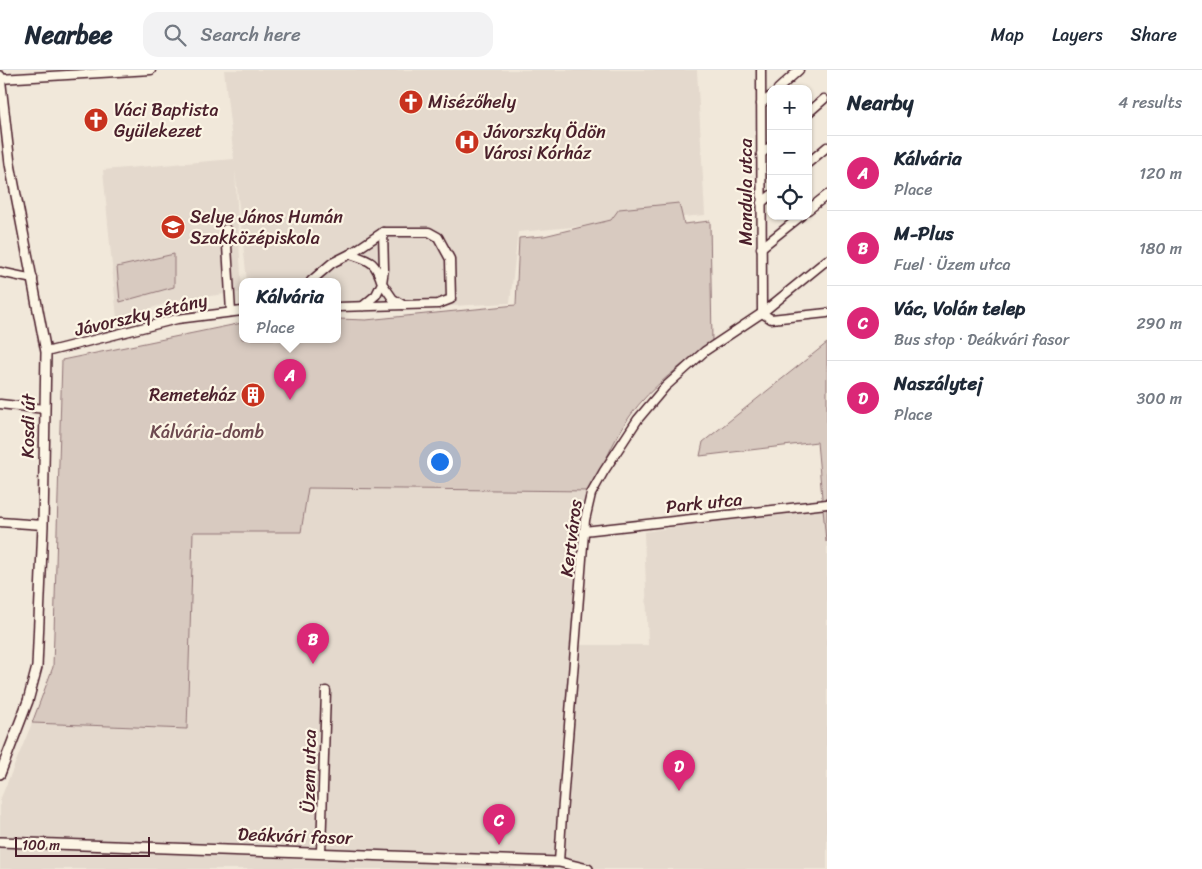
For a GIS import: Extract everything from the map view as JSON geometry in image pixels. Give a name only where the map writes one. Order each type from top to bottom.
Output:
[{"type":"street","points":[[0,78],[151,70]]},
{"type":"street","name":"Mandula utca","points":[[761,70],[762,313]]},
{"type":"street","points":[[782,85],[799,70]]},
{"type":"street","name":"Kosdi út","points":[[0,78],[10,164],[46,352],[43,525],[36,667],[28,701],[0,774]]},
{"type":"street","points":[[761,104],[767,99]]},
{"type":"street","points":[[812,110],[824,99]]},
{"type":"street","points":[[812,160],[827,147]]},
{"type":"street","points":[[761,154],[767,149]]},
{"type":"street","points":[[812,207],[827,195]]},
{"type":"street","points":[[761,203],[767,198]]},
{"type":"street","points":[[762,248],[796,220]]},
{"type":"street","points":[[226,229],[231,312]]},
{"type":"street","points":[[363,306],[376,295],[382,283],[384,269],[383,232]]},
{"type":"street","points":[[314,278],[332,263],[350,254],[383,232],[430,232],[438,237],[450,259],[451,299],[438,304],[341,307]]},
{"type":"street","points":[[350,254],[372,262],[382,283],[393,299],[403,306]]},
{"type":"street","name":"Kertváros","points":[[560,862],[563,797],[584,531],[591,494],[638,419],[665,388],[692,362],[762,313],[827,260]]},
{"type":"street","points":[[0,272],[33,279]]},
{"type":"street","name":"Jávorszky sétány","points":[[46,352],[177,318],[239,311]]},
{"type":"street","points":[[762,313],[771,319],[827,313]]},
{"type":"street","points":[[0,404],[45,409]]},
{"type":"street","name":"Park utca","points":[[584,531],[827,504]]},
{"type":"street","points":[[0,522],[43,525]]},
{"type":"street","name":"Üzem utca","points":[[321,852],[326,691]]},
{"type":"street","name":"Deákvári fasor","points":[[0,842],[560,862],[588,869]]},
{"type":"shaded area","name":"Jávorszky Ödön Városi Kórház","points":[[224,70],[697,70],[705,215],[518,232],[510,303],[341,312],[341,278],[247,278],[235,170],[241,278],[239,278],[239,292],[177,300],[117,319],[103,170],[234,159]]},
{"type":"shaded area","points":[[308,488],[593,491],[572,645],[648,645],[644,532],[823,502],[827,541],[827,869],[0,869],[0,800],[32,723],[187,729],[192,532],[301,532]]},
{"type":"green space","name":"Kálvária-domb","points":[[679,203],[684,224],[710,221],[712,342],[668,376],[638,405],[614,443],[593,491],[308,488],[301,532],[193,532],[187,729],[32,723],[53,667],[62,360],[239,324],[239,343],[341,343],[341,319],[366,320],[516,305],[519,238],[544,236],[611,220],[619,209]]},
{"type":"green space","points":[[174,254],[174,287],[120,302],[117,267]]},
{"type":"green space","points":[[827,343],[826,542],[817,442],[700,456],[703,442]]},
{"type":"place","name":"Misézőhely","points":[[411,102]]},
{"type":"place","name":"Váci Baptista Gyülekezet","points":[[96,120]]},
{"type":"place","name":"Jávorszky Ödön Városi Kórház","points":[[467,142]]},
{"type":"place","name":"Selye János Humán Szakközépiskola","points":[[173,227]]},
{"type":"place","name":"Remeteház","points":[[253,395]]},
{"type":"place","name":"Kálvária","points":[[290,400]]},
{"type":"place","name":"M-Plus","points":[[313,664]]},
{"type":"place","name":"Naszálytej","points":[[679,791]]},
{"type":"place","name":"Vác, Volán telep","points":[[499,845]]}]
